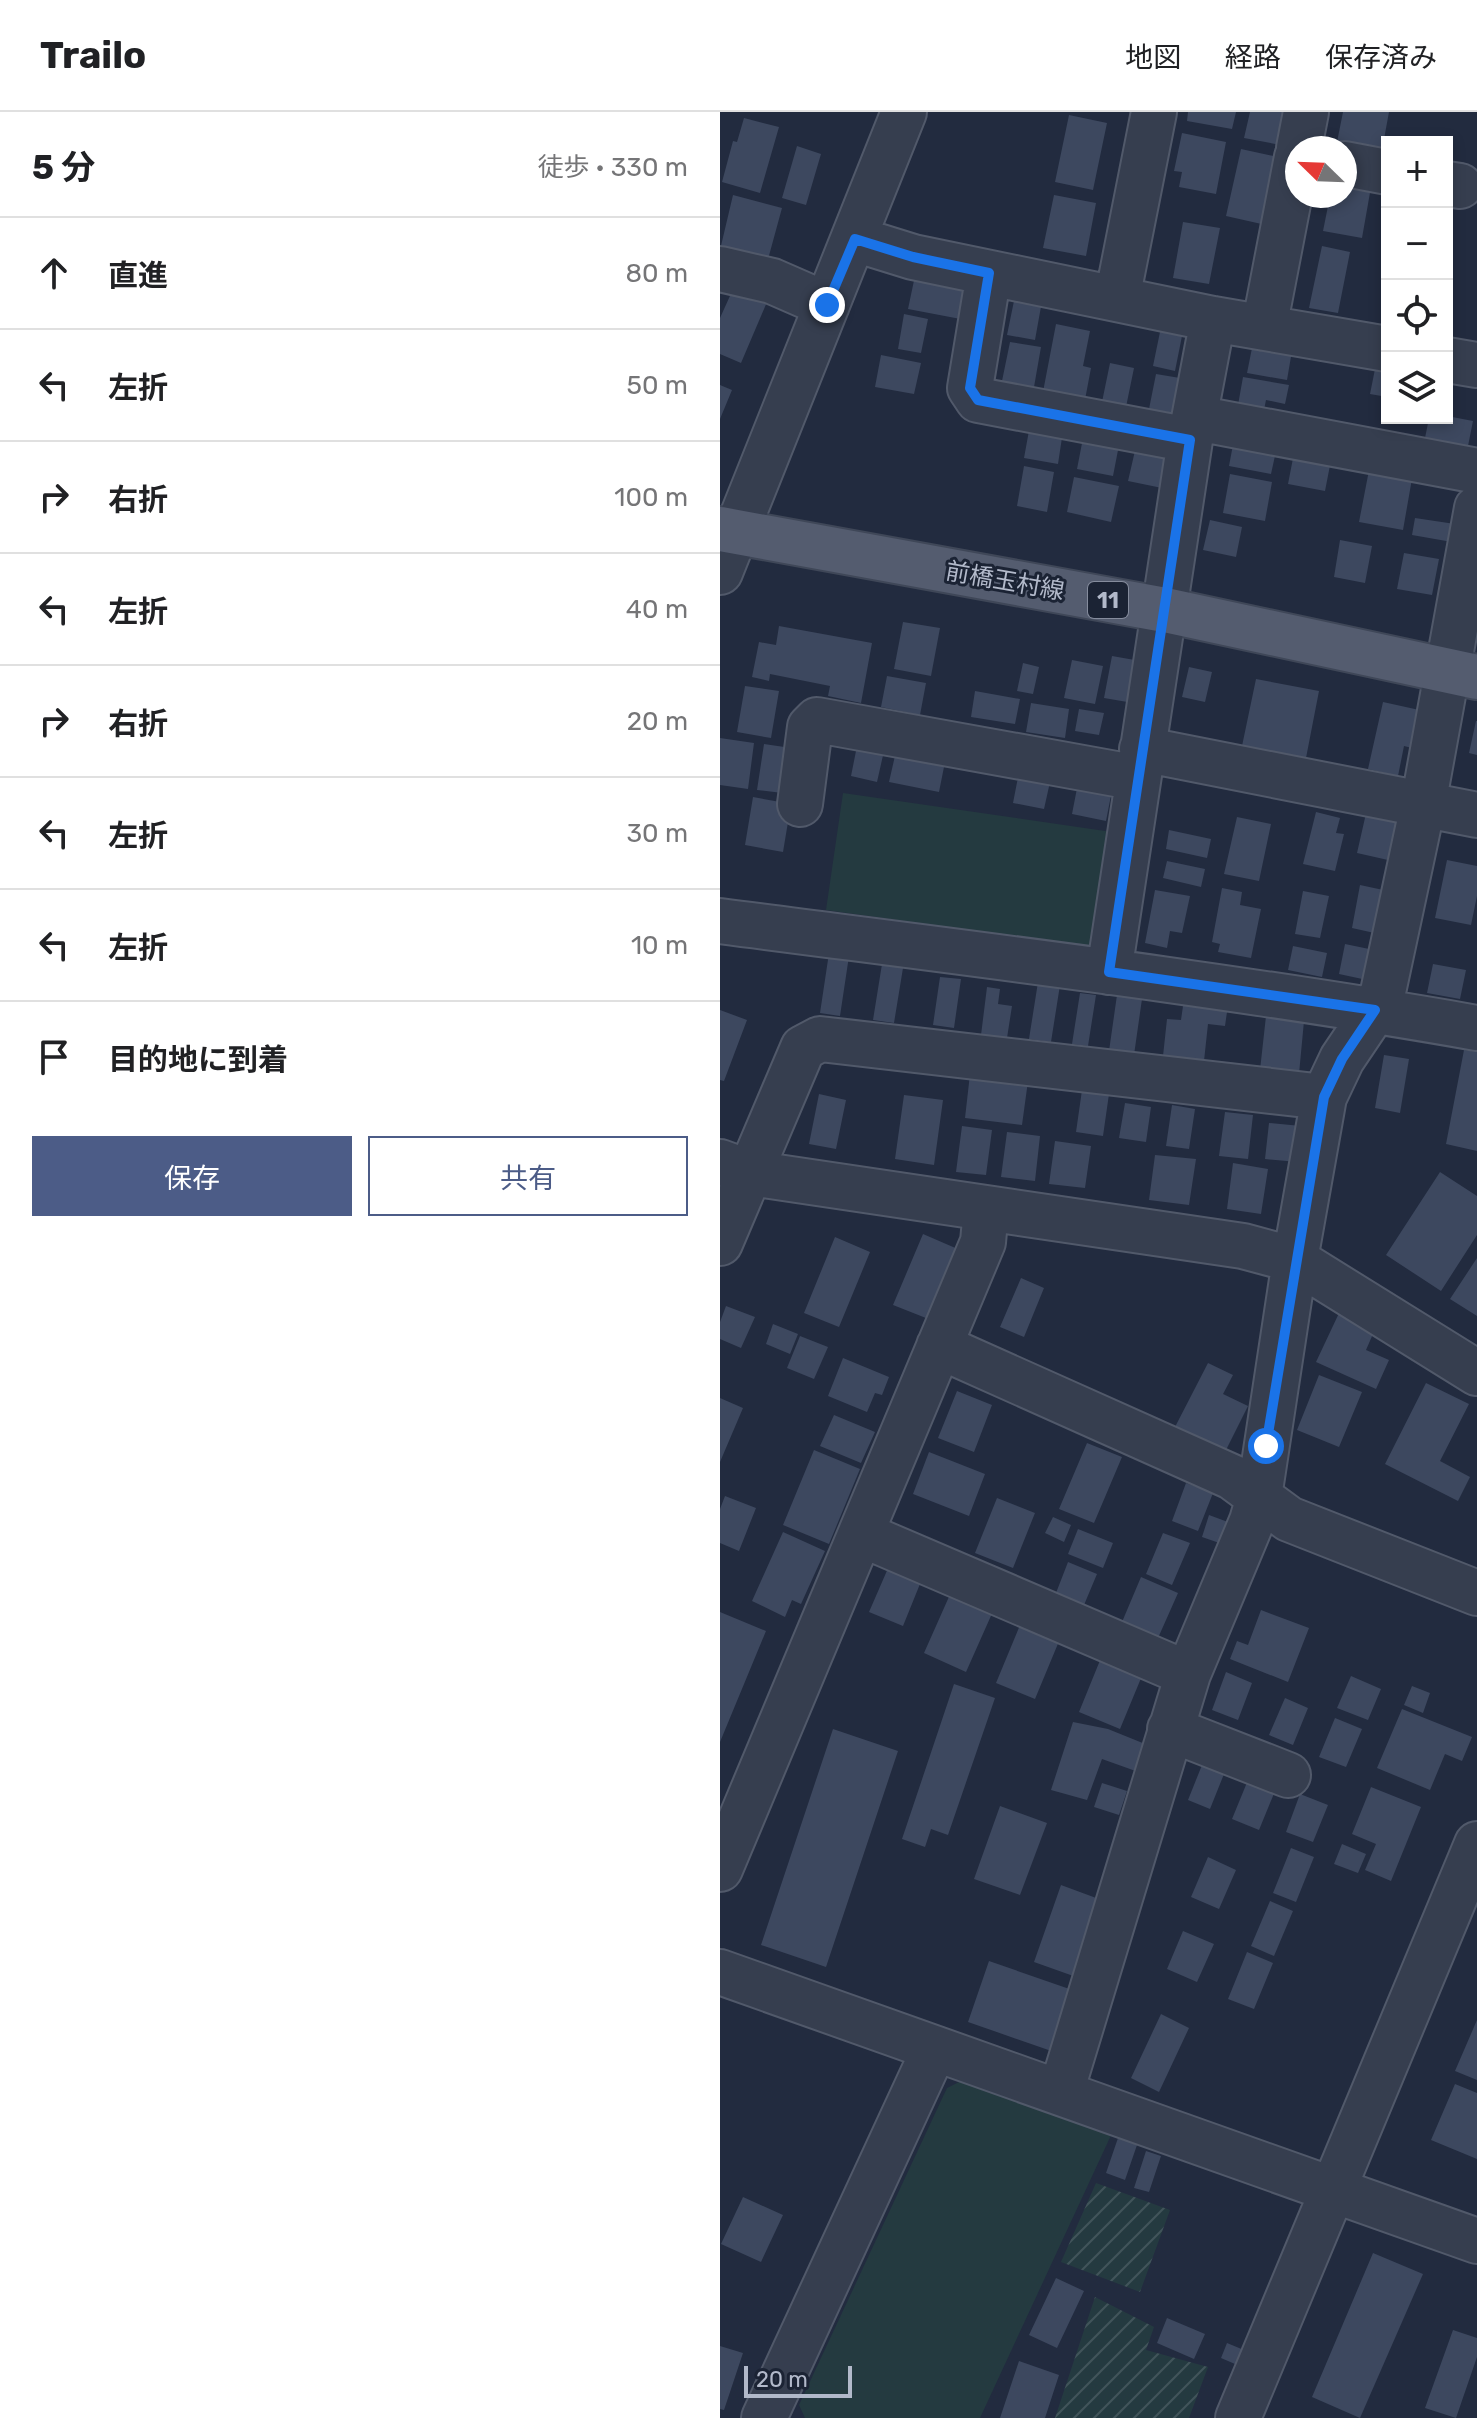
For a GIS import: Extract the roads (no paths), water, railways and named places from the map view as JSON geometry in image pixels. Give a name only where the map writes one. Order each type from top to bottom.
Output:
[{"type":"main road","name":"前橋玉村線","points":[[729,530],[1165,610],[1462,674]]},
{"type":"street","points":[[720,572],[729,530],[855,239],[904,112]]},
{"type":"street","points":[[1117,299],[1154,112]]},
{"type":"street","points":[[1301,136],[1306,112]]},
{"type":"street","points":[[1357,166],[1381,171]]},
{"type":"street","points":[[1264,328],[1287,208]]},
{"type":"street","points":[[855,239],[913,257],[989,273],[1213,319],[1381,348]]},
{"type":"street","points":[[720,269],[772,281],[827,305]]},
{"type":"street","points":[[989,273],[970,388],[978,400],[1477,471]]},
{"type":"street","points":[[1109,972],[1193,429],[1213,319]]},
{"type":"street","points":[[1453,361],[1477,365]]},
{"type":"street","points":[[1061,2092],[1188,1674],[1252,1521],[1259,1497],[1295,1260],[1324,1097],[1342,1059],[1375,1010],[1383,992],[1423,805],[1462,674],[1477,508]]},
{"type":"street","points":[[800,804],[810,727],[817,720],[1140,763],[1477,815]]},
{"type":"street","points":[[720,921],[1109,972],[1375,1010],[1477,1028]]},
{"type":"street","points":[[720,1243],[735,1167],[803,1048],[820,1039],[1324,1097]]},
{"type":"street","points":[[735,1167],[986,1209],[1243,1246],[1295,1260],[1477,1373]]},
{"type":"street","points":[[720,1869],[983,1242],[986,1209]]},
{"type":"street","points":[[939,1346],[1232,1477],[1289,1519],[1477,1593]]},
{"type":"street","points":[[861,1534],[1188,1674]]},
{"type":"street","points":[[1170,1729],[1288,1775]]},
{"type":"street","points":[[1238,2418],[1477,1844]]},
{"type":"street","points":[[720,1972],[1477,2241]]},
{"type":"street","points":[[764,2418],[934,2050]]}]
